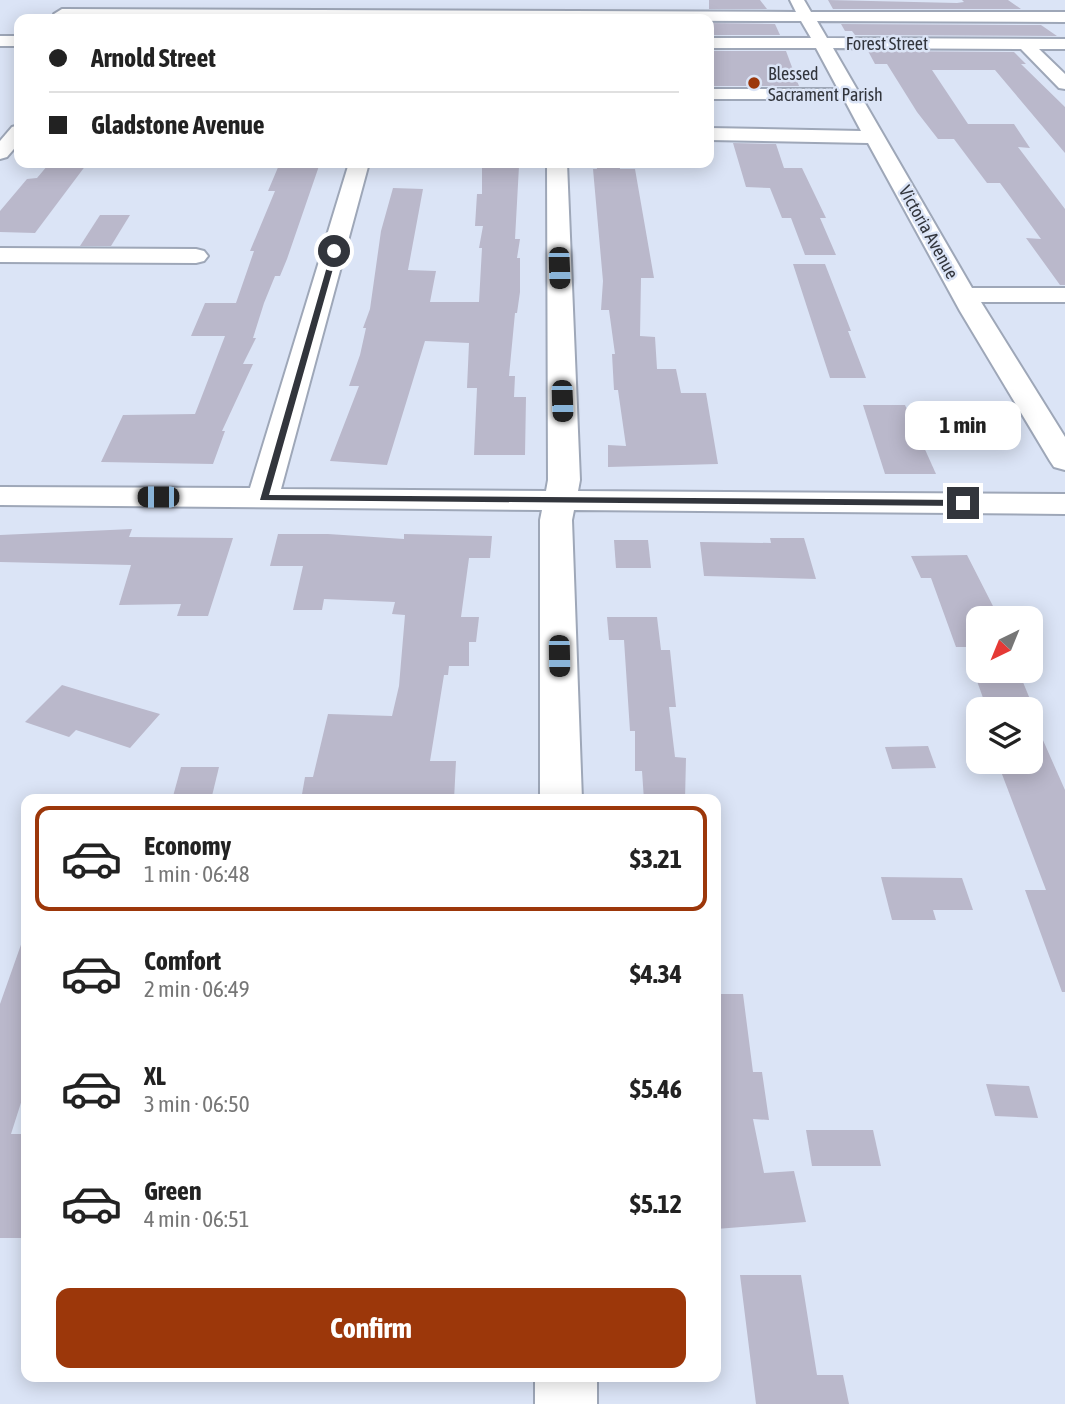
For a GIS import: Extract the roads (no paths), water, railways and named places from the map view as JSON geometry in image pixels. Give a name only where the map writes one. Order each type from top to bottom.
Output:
[{"type":"street","points":[[62,14],[76,0]]},
{"type":"street","name":"Victoria Avenue","points":[[797,0],[964,295],[1065,460]]},
{"type":"street","points":[[1039,0],[1062,19]]},
{"type":"street","points":[[307,14],[555,11],[706,14]]},
{"type":"street","points":[[714,14],[1062,19]]},
{"type":"street","name":"Forest Street","points":[[714,43],[1065,44]]},
{"type":"street","points":[[1025,44],[1065,84]]},
{"type":"street","points":[[714,94],[852,94]]},
{"type":"street","points":[[714,134],[876,137]]},
{"type":"street","points":[[0,153],[14,137]]},
{"type":"street","points":[[263,498],[358,168]]},
{"type":"street","points":[[557,168],[564,480],[556,520],[561,794]]},
{"type":"street","points":[[0,255],[196,256]]},
{"type":"street","points":[[964,295],[1065,295]]},
{"type":"street","points":[[0,496],[1065,504]]},
{"type":"street","points":[[566,1382],[566,1404]]},
{"type":"place","name":"Blessed Sacrament Parish","points":[[754,83]]}]
